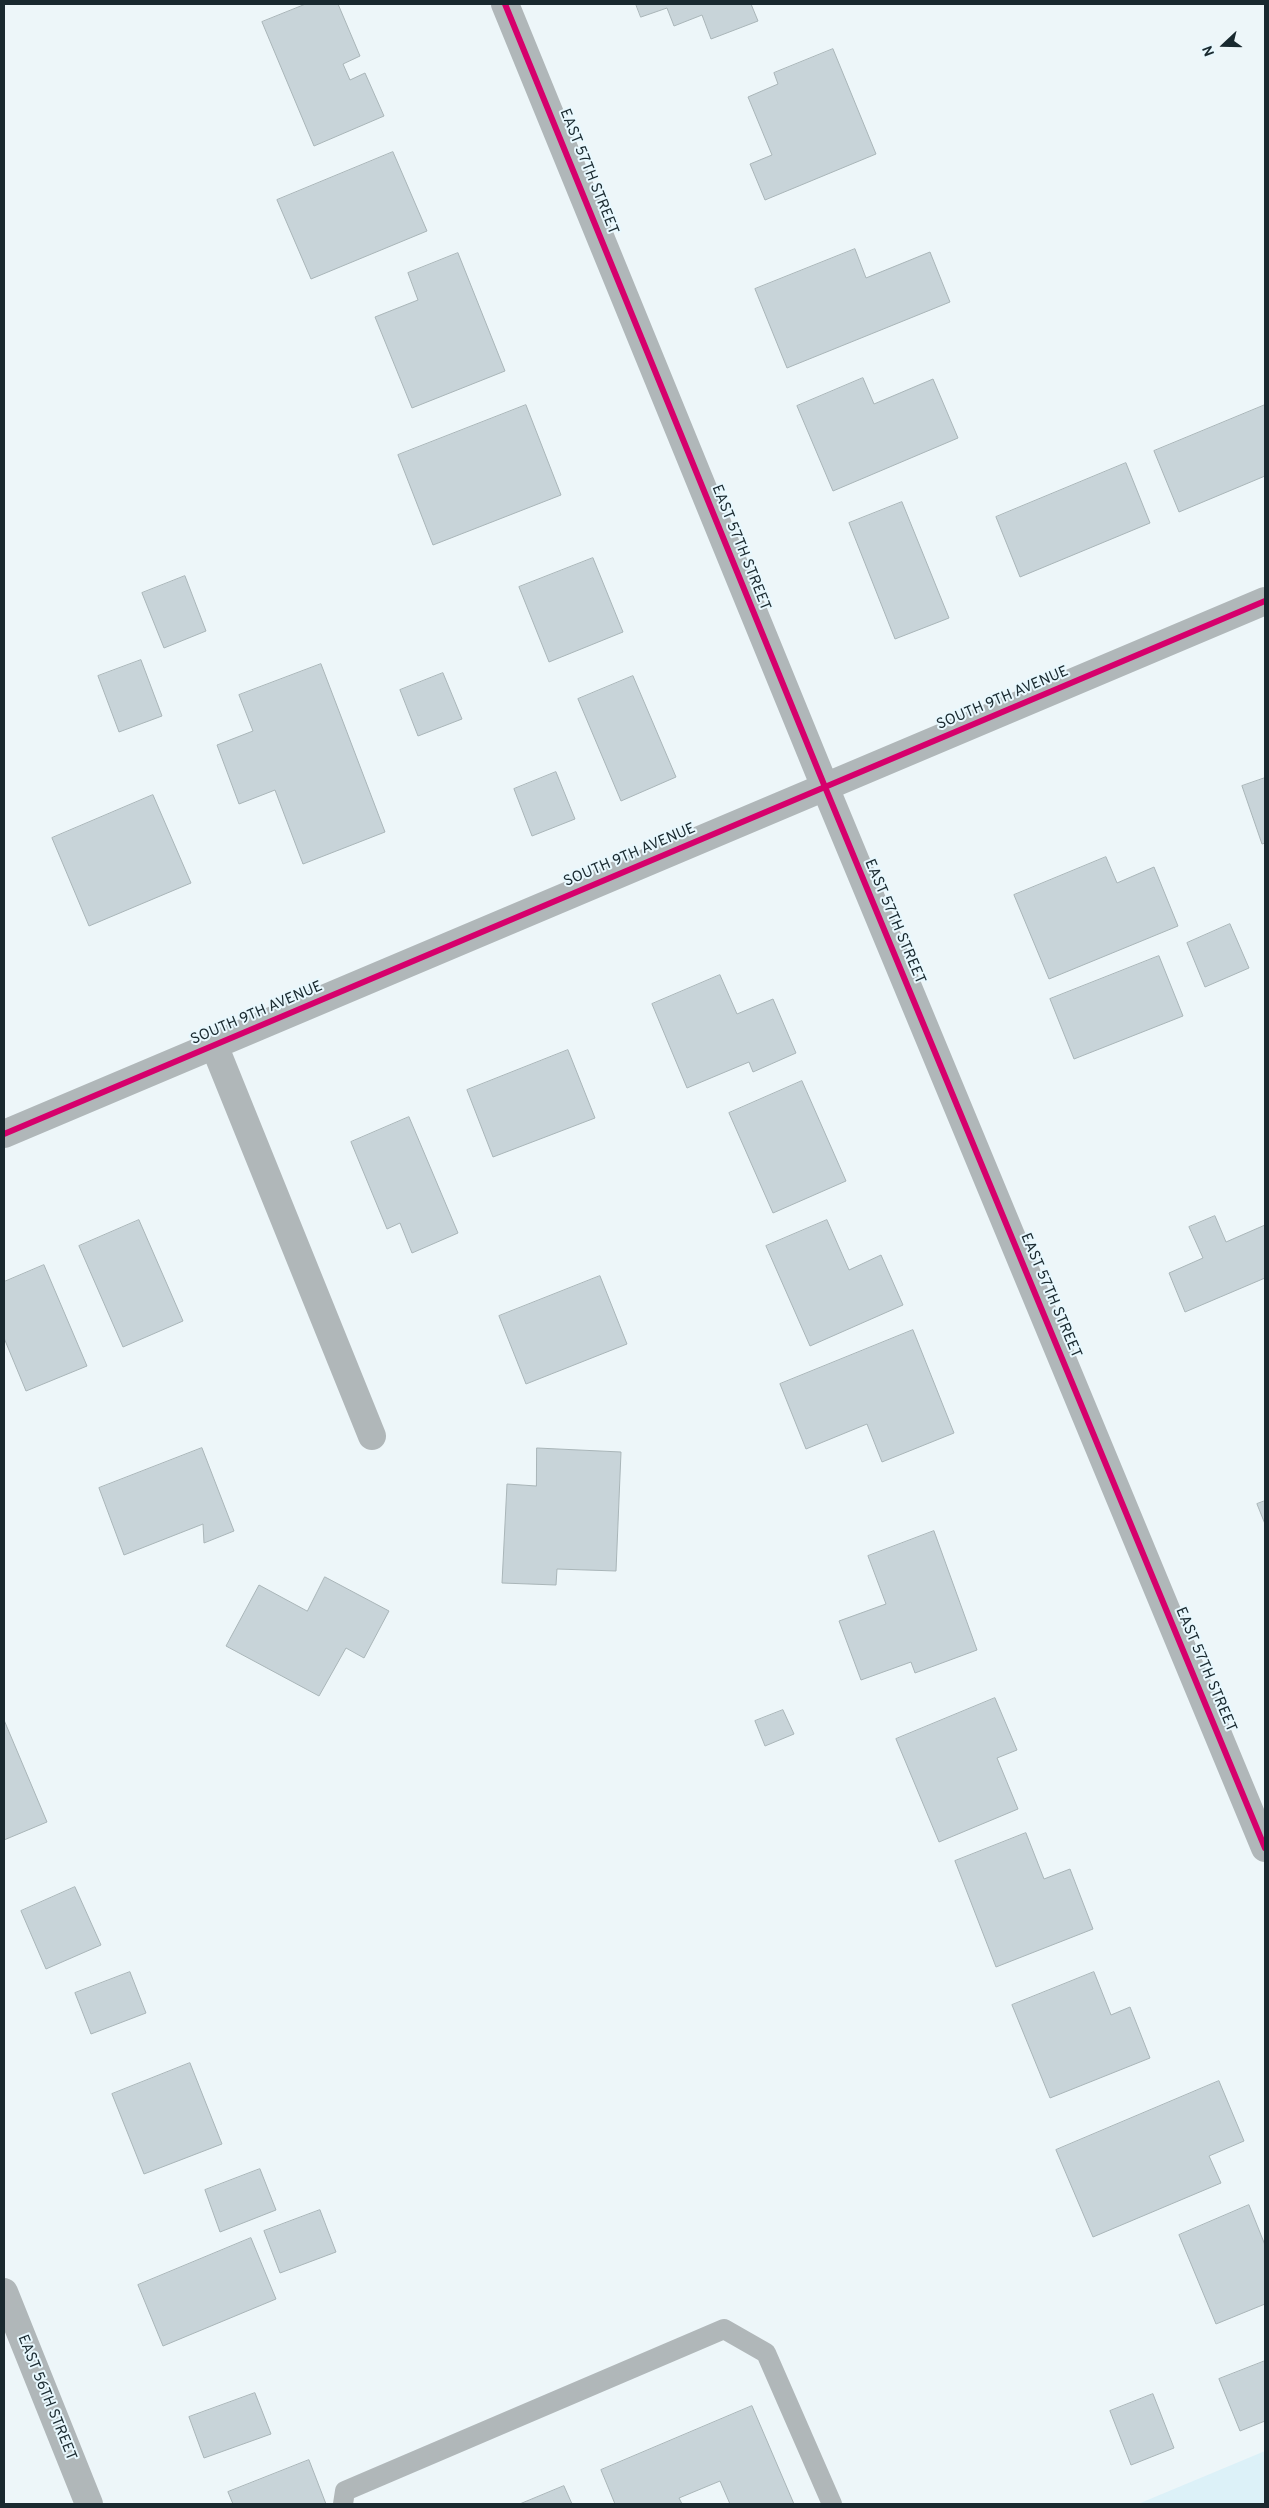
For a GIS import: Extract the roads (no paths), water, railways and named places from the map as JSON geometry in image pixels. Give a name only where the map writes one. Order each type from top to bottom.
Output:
[{"type":"street","name":"EAST 57TH STREET","points":[[505,4],[825,787],[1265,1848]]},
{"type":"street","name":"SOUTH 9TH AVENUE","points":[[4,1134],[1265,601]]},
{"type":"street","points":[[214,1045],[372,1436]]},
{"type":"street","name":"EAST 56TH STREET","points":[[4,2292],[89,2504]]},
{"type":"lane","points":[[347,2500],[724,2329],[766,2353],[832,2504]]}]
